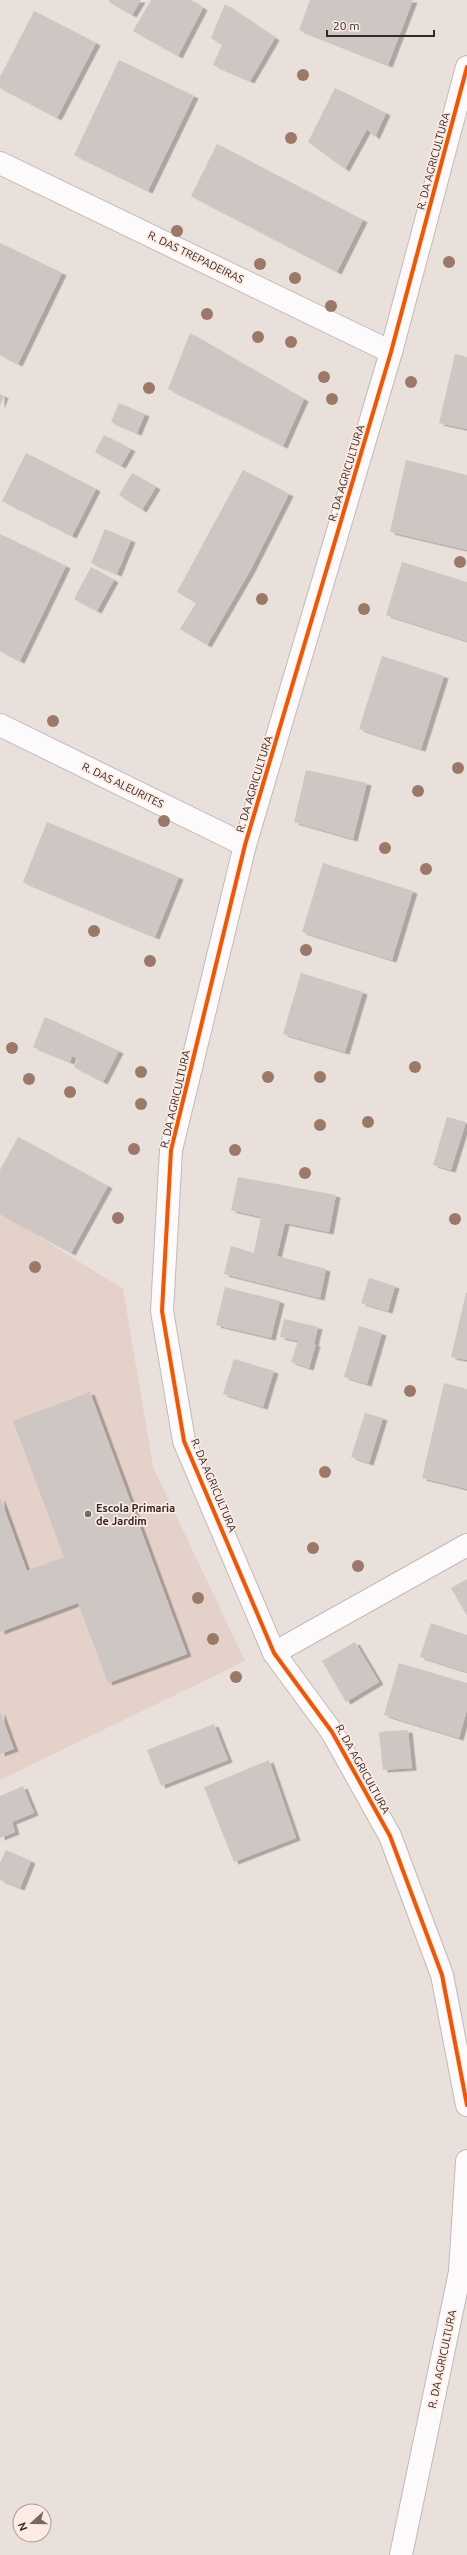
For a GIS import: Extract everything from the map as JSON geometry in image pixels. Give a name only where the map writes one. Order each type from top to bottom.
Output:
[{"type":"street","name":"R. DA AGRICULTURA","points":[[467,67],[391,352],[245,845],[171,1150],[162,1310],[184,1441],[274,1653],[332,1732],[390,1836],[442,1975],[467,2105]]},
{"type":"street","name":"R. DAS TREPADEIRAS","points":[[0,163],[391,352]]},
{"type":"street","name":"R. DAS ALEURITES","points":[[0,725],[245,845]]},
{"type":"street","points":[[274,1653],[467,1545]]},
{"type":"street","name":"R. DA AGRICULTURA","points":[[401,2555],[460,2272],[467,2160]]},
{"type":"shaded area","name":"Escola Primaria de Jardim","points":[[0,1212],[123,1289],[153,1467],[245,1661],[0,1780]]},
{"type":"building","points":[[110,0],[141,0],[132,15],[109,2]]},
{"type":"building","points":[[151,0],[191,0],[203,8],[178,56],[133,31]]},
{"type":"building","points":[[310,0],[413,0],[388,65],[299,30]]},
{"type":"building","points":[[225,4],[275,38],[250,81],[213,65],[222,45],[211,38]]},
{"type":"building","points":[[34,11],[96,43],[57,118],[0,88],[0,77]]},
{"type":"building","points":[[119,60],[194,96],[148,191],[74,155]]},
{"type":"building","points":[[335,88],[386,113],[375,137],[367,129],[345,169],[308,142]]},
{"type":"building","points":[[217,144],[363,220],[337,272],[191,196]]},
{"type":"building","points":[[0,243],[62,273],[18,364],[0,355]]},
{"type":"building","points":[[190,333],[304,399],[283,446],[168,389]]},
{"type":"building","points":[[455,354],[467,357],[467,429],[439,423]]},
{"type":"building","points":[[0,394],[4,396],[0,406]]},
{"type":"building","points":[[119,403],[145,414],[137,433],[111,422]]},
{"type":"building","points":[[104,435],[131,449],[121,466],[95,452]]},
{"type":"building","points":[[26,453],[96,489],[72,536],[2,501]]},
{"type":"building","points":[[406,460],[467,475],[467,550],[390,532]]},
{"type":"building","points":[[243,470],[289,494],[250,571],[207,645],[180,629],[196,603],[177,592]]},
{"type":"building","points":[[132,473],[156,487],[142,510],[119,495]]},
{"type":"building","points":[[105,529],[131,540],[117,574],[91,563]]},
{"type":"building","points":[[0,534],[66,566],[20,661],[0,651]]},
{"type":"building","points":[[402,562],[467,582],[467,641],[386,615]]},
{"type":"building","points":[[91,567],[114,580],[97,611],[74,599]]},
{"type":"building","points":[[382,656],[444,676],[421,749],[359,729]]},
{"type":"building","points":[[306,770],[367,783],[353,839],[294,822]]},
{"type":"building","points":[[47,822],[179,877],[155,937],[23,882]]},
{"type":"building","points":[[323,863],[413,891],[392,960],[302,932]]},
{"type":"building","points":[[301,973],[363,992],[345,1052],[283,1034]]},
{"type":"building","points":[[45,1017],[119,1051],[103,1082],[74,1067],[78,1059],[72,1056],[70,1062],[33,1047]]},
{"type":"building","points":[[447,1117],[466,1122],[451,1170],[433,1165]]},
{"type":"building","points":[[18,1137],[108,1186],[71,1253],[0,1214],[0,1170]]},
{"type":"building","points":[[238,1177],[336,1195],[329,1232],[285,1223],[277,1256],[326,1269],[320,1298],[224,1274],[231,1246],[254,1253],[261,1217],[231,1210]]},
{"type":"building","points":[[369,1278],[395,1286],[388,1311],[361,1303]]},
{"type":"building","points":[[225,1287],[280,1301],[271,1338],[216,1325]]},
{"type":"building","points":[[467,1293],[467,1360],[451,1357]]},
{"type":"building","points":[[284,1319],[318,1327],[314,1344],[316,1344],[309,1368],[291,1362],[298,1341],[280,1337]]},
{"type":"building","points":[[359,1326],[382,1333],[367,1384],[344,1377]]},
{"type":"building","points":[[234,1359],[274,1371],[263,1407],[223,1394]]},
{"type":"building","points":[[444,1383],[467,1389],[467,1489],[422,1478]]},
{"type":"building","points":[[90,1392],[187,1654],[108,1683],[78,1603],[0,1632],[0,1497],[27,1571],[64,1557],[13,1421]]},
{"type":"building","points":[[365,1413],[383,1418],[369,1463],[351,1457]]},
{"type":"building","points":[[467,1579],[467,1616],[451,1588]]},
{"type":"building","points":[[431,1623],[467,1635],[467,1672],[420,1657]]},
{"type":"building","points":[[355,1642],[379,1682],[346,1702],[322,1661]]},
{"type":"building","points":[[399,1663],[467,1683],[467,1710],[459,1738],[384,1715]]},
{"type":"building","points":[[0,1711],[14,1749],[0,1754]]},
{"type":"building","points":[[214,1724],[228,1760],[161,1786],[147,1750]]},
{"type":"building","points":[[408,1730],[412,1768],[383,1770],[379,1732]]},
{"type":"building","points":[[269,1760],[296,1838],[234,1862],[204,1787]]},
{"type":"building","points":[[23,1786],[34,1813],[12,1822],[15,1832],[0,1838],[0,1796]]},
{"type":"building","points":[[6,1850],[31,1861],[20,1888],[0,1880],[0,1863]]},
{"type":"cycle path","points":[[467,67],[391,352],[245,845],[171,1150],[162,1311],[184,1441],[274,1653],[332,1732],[390,1836],[442,1975],[467,2105]]},
{"type":"place","name":"Escola Primaria de Jardim","points":[[88,1514]]}]
